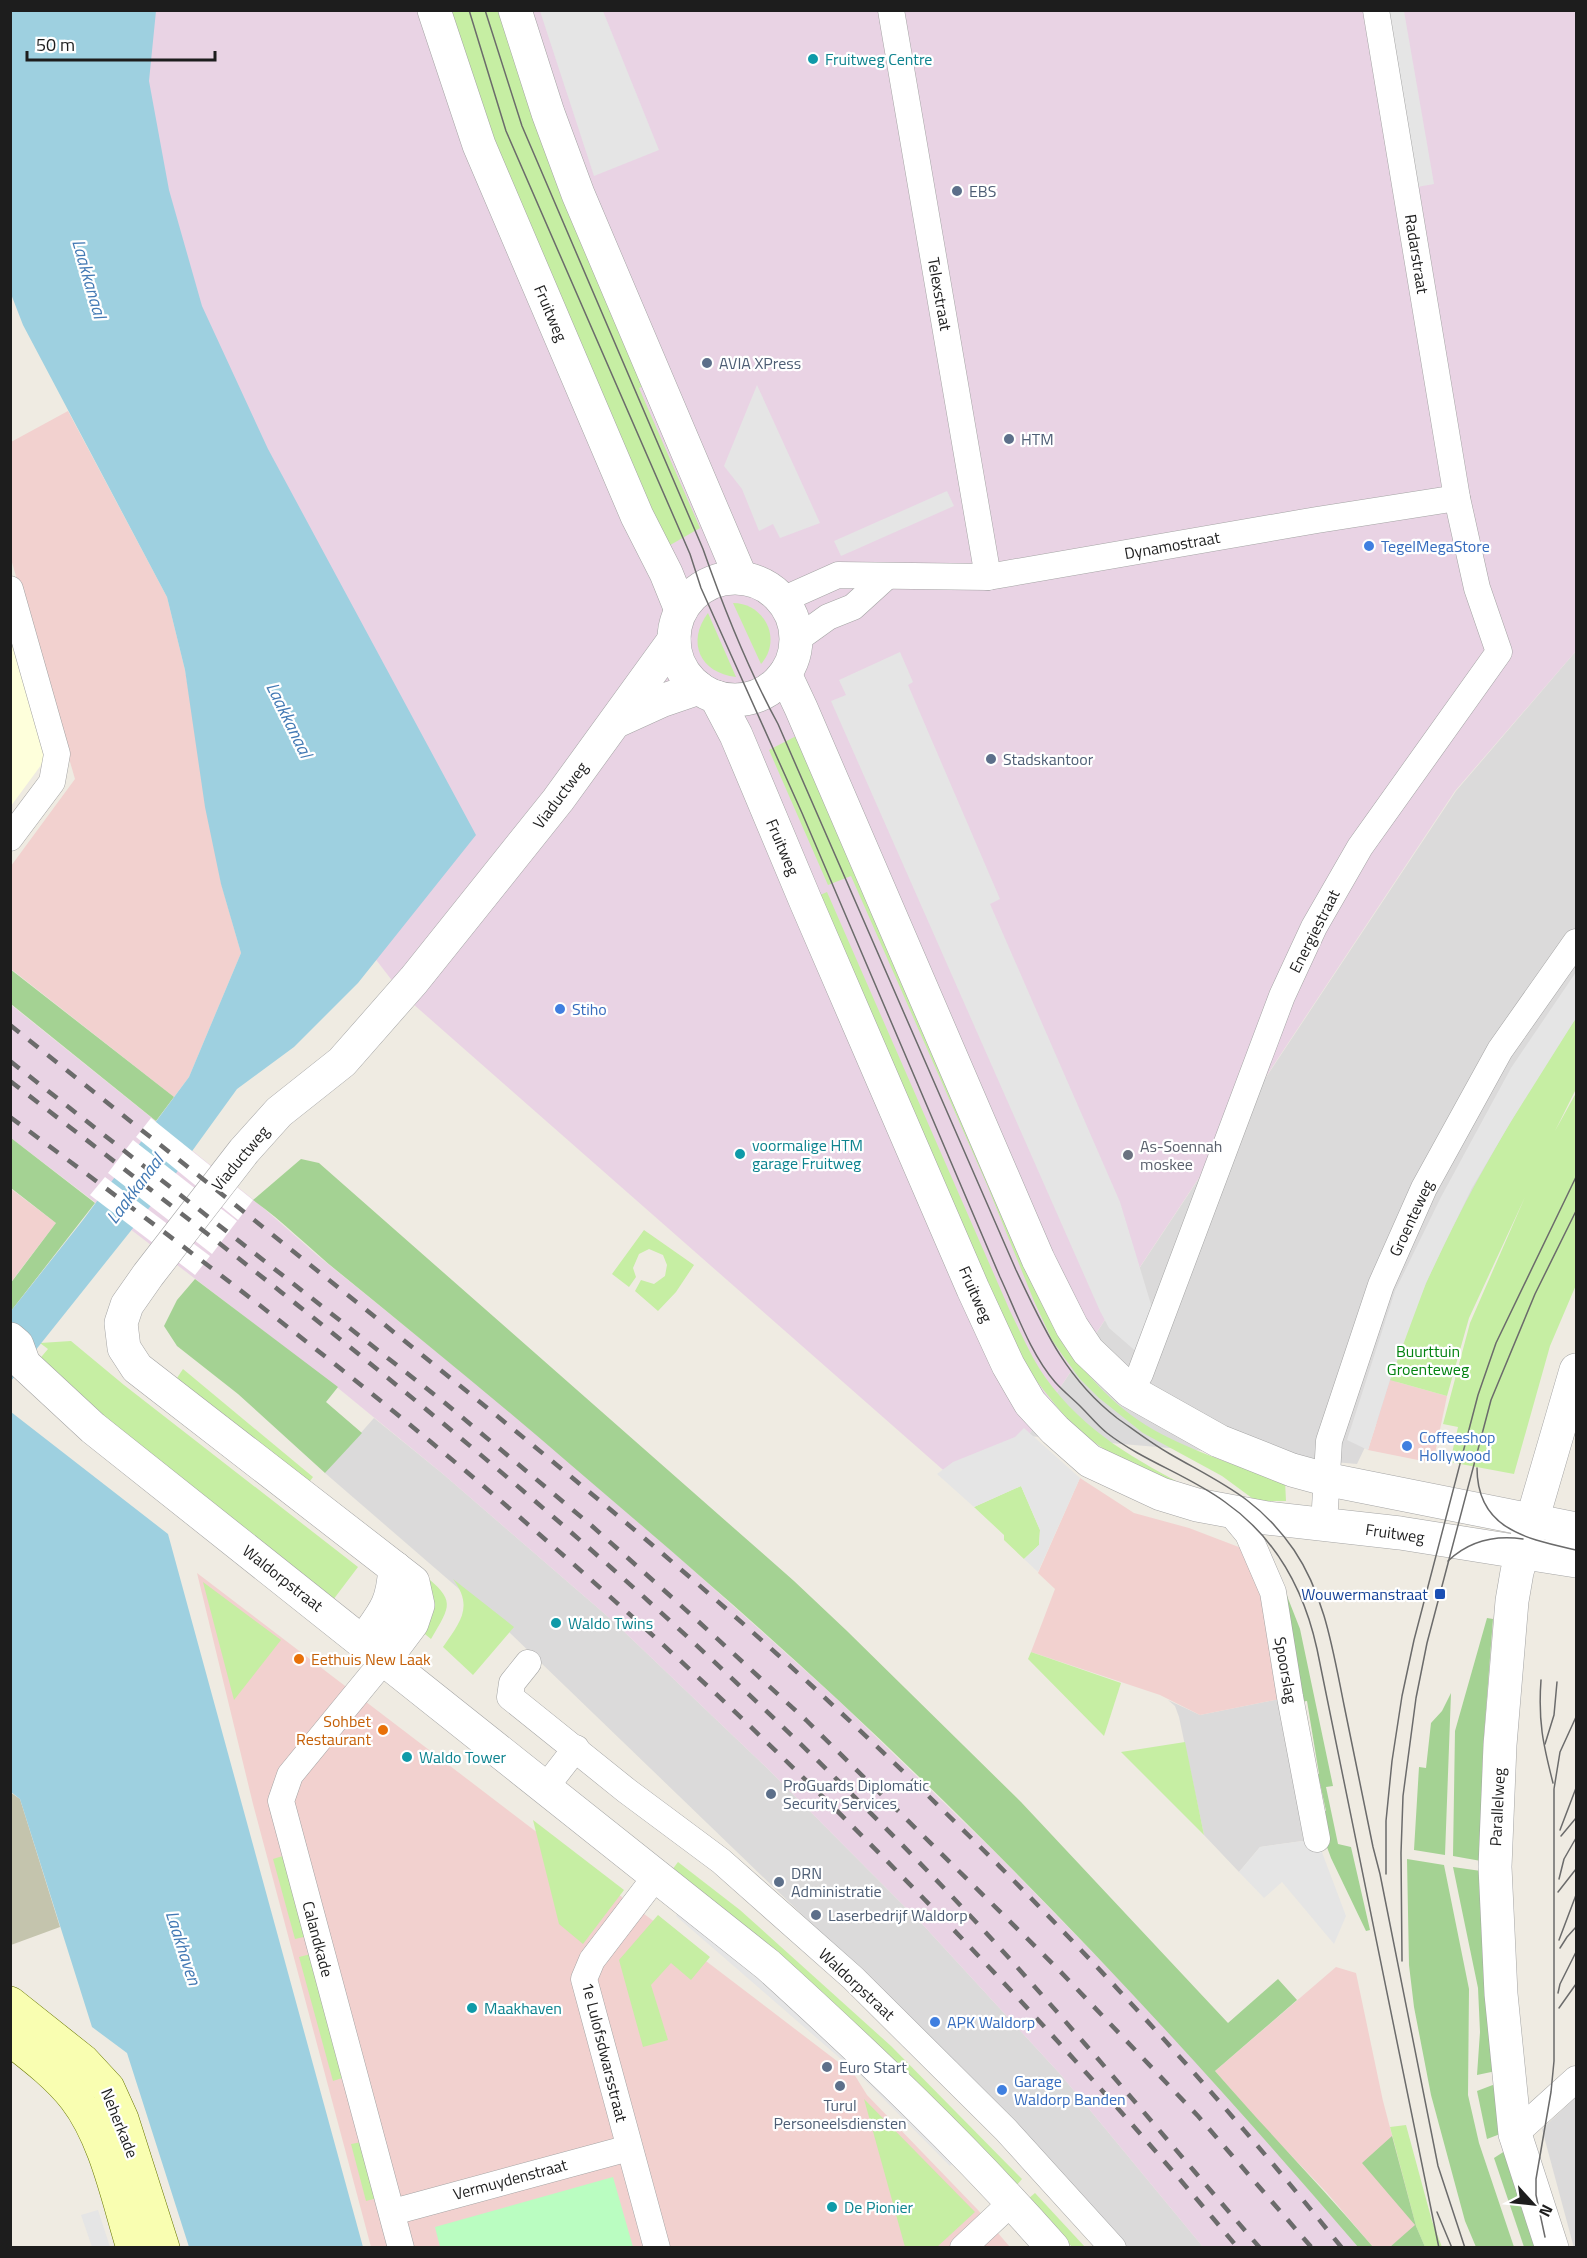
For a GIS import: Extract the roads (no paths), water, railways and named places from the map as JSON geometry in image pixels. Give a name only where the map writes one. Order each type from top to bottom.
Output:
[{"type":"main road","name":"Neherkade","points":[[10,2002],[83,2061],[108,2088],[122,2120],[163,2247]]},
{"type":"main road","name":"Neherkade","points":[[10,2039],[58,2078],[84,2110],[99,2141],[133,2247]]},
{"type":"street","name":"Fruitweg","points":[[434,10],[480,145],[637,516],[666,573],[678,625]]},
{"type":"street","points":[[515,10],[548,113],[578,194],[741,578]]},
{"type":"street","name":"Telexstraat","points":[[891,10],[988,577]]},
{"type":"street","name":"Radarstraat","points":[[1376,10],[1458,498]]},
{"type":"street","name":"Dynamostraat","points":[[782,600],[838,575],[988,577],[1458,498]]},
{"type":"street","name":"Energiestraat","points":[[1130,1391],[1140,1374],[1282,996],[1314,927],[1360,847],[1500,652],[1477,588],[1458,498]]},
{"type":"street","points":[[796,639],[828,617],[853,607],[886,577]]},
{"type":"street","points":[[741,578],[763,585],[782,600],[792,618],[796,639],[791,664],[771,689],[749,699],[738,700],[707,693],[681,667],[676,654],[678,625],[694,594],[707,585],[723,579],[741,578]]},
{"type":"street","points":[[10,589],[57,754],[52,782],[10,838]]},
{"type":"street","name":"Viaductweg","points":[[374,1651],[412,1623],[418,1605],[413,1582],[137,1368],[124,1348],[121,1323],[127,1305],[147,1275],[244,1151],[279,1112],[342,1062],[383,1016],[558,800],[617,721],[678,625]]},
{"type":"street","points":[[785,674],[1053,1288],[1071,1327],[1088,1351],[1130,1391],[1220,1441],[1292,1470],[1325,1479],[1576,1529]]},
{"type":"street","name":"Fruitweg","points":[[707,693],[736,735],[973,1289],[1008,1365],[1030,1403],[1055,1430],[1090,1461],[1161,1494],[1197,1505],[1400,1533],[1522,1553]]},
{"type":"street","name":"Viaductweg","points":[[617,721],[661,701],[707,693]]},
{"type":"street","name":"Groenteweg","points":[[1324,1524],[1329,1441],[1381,1285],[1424,1188],[1500,1050],[1576,942]]},
{"type":"street","name":"Waldorpstraat","points":[[15,1356],[93,1428],[768,1965],[867,2055],[1012,2202],[1053,2247]]},
{"type":"street","name":"Parallelweg","points":[[1552,2247],[1515,2134],[1501,1994],[1495,1867],[1500,1745],[1511,1614],[1517,1572],[1548,1469],[1570,1422],[1576,1370]]},
{"type":"street","name":"Spoorslag","points":[[1229,1511],[1248,1534],[1273,1592],[1317,1839]]},
{"type":"street","points":[[1522,1553],[1576,1561]]},
{"type":"street","name":"Calandkade","points":[[374,1651],[290,1775],[281,1801],[402,2247]]},
{"type":"street","name":"Waldorpstraat","points":[[528,1664],[512,1683],[510,1697],[627,1791],[721,1861],[853,1978],[1006,2130],[1113,2247]]},
{"type":"street","points":[[544,1788],[576,1748]]},
{"type":"street","name":"1e Lulofsdwarsstraat","points":[[657,1875],[592,1960],[584,1979],[657,2247]]},
{"type":"street","points":[[1515,2134],[1576,2079]]},
{"type":"street","name":"Vermuydenstraat","points":[[393,2212],[629,2148]]},
{"type":"street","points":[[963,2247],[1012,2202]]},
{"type":"water","name":"Laakkanaal","points":[[11,11],[156,11],[149,81],[169,190],[202,306],[268,449],[476,835],[358,983],[294,1047],[237,1089],[169,1183],[11,1381],[11,1311],[83,1220],[189,1077],[241,953],[221,884],[205,807],[185,670],[167,597],[23,325],[11,294]]},
{"type":"water","name":"Laakhaven","points":[[11,1412],[168,1534],[363,2247],[189,2247],[127,2053],[92,2027],[20,1799],[11,1792]]},
{"type":"tram line","points":[[469,10],[506,131],[690,554],[701,588],[802,813],[1031,1345],[1055,1382],[1107,1433],[1135,1452],[1211,1492],[1259,1531],[1285,1567],[1304,1606],[1317,1649],[1439,2248]]},
{"type":"tram line","points":[[485,10],[522,126],[703,549],[737,638],[778,724],[1036,1312],[1069,1369],[1099,1402],[1143,1437],[1223,1484],[1267,1517],[1294,1550],[1313,1586],[1321,1605],[1336,1664],[1438,2166],[1465,2248]]},
{"type":"tram line","points":[[1386,1874],[1386,1821],[1402,1696],[1414,1640],[1478,1395],[1496,1343],[1576,1177]]},
{"type":"tram line","points":[[1402,1961],[1403,1796],[1416,1698],[1427,1643],[1491,1400],[1535,1294],[1576,1211]]},
{"type":"tram line","points":[[1477,1468],[1479,1489],[1486,1505],[1508,1528],[1524,1536],[1576,1550]]},
{"type":"tram line","points":[[1448,1561],[1456,1554],[1483,1541],[1502,1538],[1523,1539]]},
{"type":"tram line","points":[[1541,1680],[1542,1732],[1553,1783]]},
{"type":"tram line","points":[[1545,1744],[1554,1715],[1557,1682]]},
{"type":"tram line","points":[[1545,2237],[1536,2195],[1536,2179],[1554,2061],[1554,1789],[1560,1752],[1576,1717]]},
{"type":"tram line","points":[[1560,1830],[1576,1788]]},
{"type":"tram line","points":[[1561,1836],[1576,1818]]},
{"type":"tram line","points":[[1559,1879],[1564,1859],[1576,1838]]},
{"type":"tram line","points":[[1558,1892],[1576,1869]]},
{"type":"tram line","points":[[1559,1940],[1576,1895]]},
{"type":"tram line","points":[[1560,1948],[1576,1927]]},
{"type":"tram line","points":[[1558,1993],[1576,1952]]},
{"type":"tram line","points":[[1559,2008],[1576,1984]]},
{"type":"tram line","points":[[1437,2212],[1452,2248]]},
{"type":"railway","points":[[10,1025],[544,1455],[706,1591],[811,1685],[951,1818],[1087,1956],[1217,2099],[1342,2248]]},
{"type":"railway","points":[[10,1061],[445,1403],[592,1526],[676,1601],[806,1720],[1057,1968],[1198,2116],[1312,2248]]},
{"type":"railway","points":[[10,1081],[366,1360],[540,1505],[708,1656],[845,1787],[977,1923],[1084,2043],[1260,2248]]},
{"type":"railway","points":[[10,1117],[345,1372],[475,1479],[632,1617],[814,1788],[989,1967],[1074,2059],[1238,2248]]},
{"type":"place","name":"Fruitweg Centre","points":[[813,59]]},
{"type":"place","name":"EBS","points":[[957,191]]},
{"type":"place","name":"AVIA XPress","points":[[707,363]]},
{"type":"place","name":"HTM","points":[[1009,439]]},
{"type":"place","name":"TegelMegaStore","points":[[1369,546]]},
{"type":"place","name":"Stadskantoor","points":[[991,759]]},
{"type":"place","name":"Stiho","points":[[560,1009]]},
{"type":"place","name":"voormalige HTM garage Fruitweg","points":[[740,1154]]},
{"type":"place","name":"As-Soennah moskee","points":[[1128,1155]]},
{"type":"place","name":"Coffeeshop Hollywood","points":[[1407,1446]]},
{"type":"place","name":"Wouwermanstraat","points":[[1440,1594]]},
{"type":"place","name":"Waldo Twins","points":[[556,1623]]},
{"type":"place","name":"Eethuis New Laak","points":[[299,1659]]},
{"type":"place","name":"Sohbet Restaurant","points":[[383,1730]]},
{"type":"place","name":"Waldo Tower","points":[[407,1757]]},
{"type":"place","name":"ProGuards Diplomatic Security Services","points":[[771,1794]]},
{"type":"place","name":"DRN Administratie","points":[[779,1882]]},
{"type":"place","name":"Laserbedrijf Waldorp","points":[[816,1915]]},
{"type":"place","name":"Maakhaven","points":[[472,2008]]},
{"type":"place","name":"APK Waldorp","points":[[935,2022]]},
{"type":"place","name":"Euro Start","points":[[827,2067]]},
{"type":"place","name":"Turul Personeelsdiensten","points":[[840,2086]]},
{"type":"place","name":"Garage Waldorp Banden","points":[[1002,2090]]},
{"type":"place","name":"De Pionier","points":[[832,2207]]},
{"type":"park label","name":"Buurttuin Groenteweg","points":[[1428,1360]]}]
